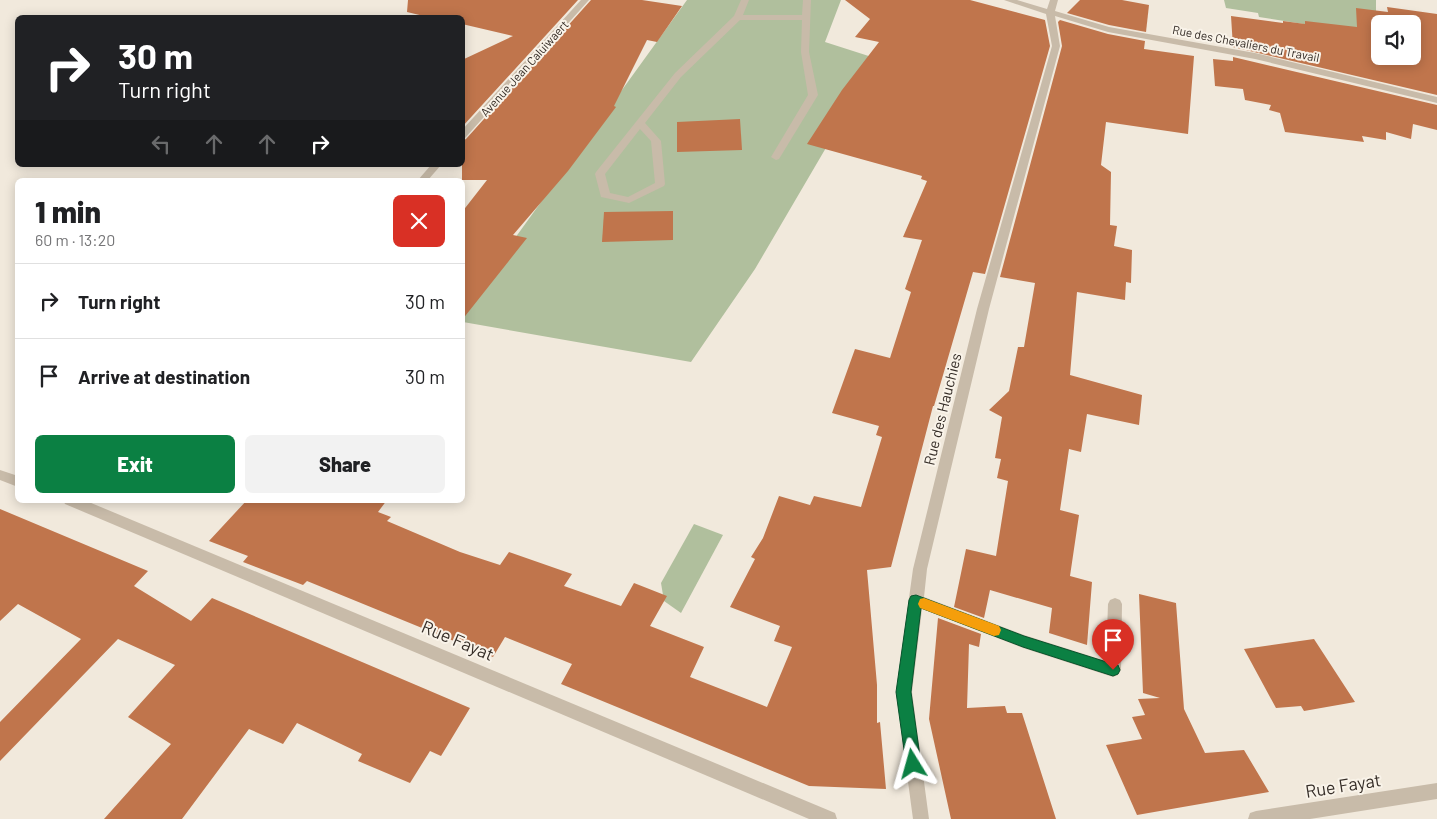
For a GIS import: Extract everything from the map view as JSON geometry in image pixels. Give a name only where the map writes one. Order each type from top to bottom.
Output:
[{"type":"street","name":"Avenue Jean Caluiwaert","points":[[465,133],[585,0]]},
{"type":"street","points":[[641,124],[656,141],[660,184],[629,200],[605,195],[600,174],[678,75],[738,17],[745,0]]},
{"type":"street","points":[[776,157],[813,95],[806,52],[807,0]]},
{"type":"street","name":"Rue des Chevaliers du Travail","points":[[1008,0],[1050,14],[1108,29],[1255,56],[1437,100]]},
{"type":"street","points":[[1050,14],[1054,0]]},
{"type":"street","name":"Rue des Hauchies","points":[[920,819],[904,692],[920,569],[983,309],[1056,46],[1050,14]]},
{"type":"street","points":[[738,17],[807,18]]},
{"type":"street","points":[[425,178],[434,167]]},
{"type":"street","points":[[0,475],[15,481]]},
{"type":"street","name":"Rue Fayat","points":[[99,504],[829,819]]},
{"type":"street","points":[[916,600],[1023,641],[1113,670],[1115,604]]},
{"type":"street","name":"Rue Fayat","points":[[1256,819],[1437,791]]},
{"type":"green space","points":[[687,0],[841,0],[825,42],[878,59],[755,269],[691,362],[465,322],[465,307]]},
{"type":"green space","points":[[1224,0],[1376,0],[1376,15],[1371,15],[1371,43],[1310,25],[1259,17],[1258,13],[1226,8]]},
{"type":"green space","points":[[694,524],[723,535],[681,613],[664,601],[661,583]]},
{"type":"building","points":[[408,0],[578,0],[465,124],[465,59],[513,36],[465,25],[465,15],[420,15],[407,12]]},
{"type":"building","points":[[591,0],[642,0],[682,6],[657,42],[647,40],[614,106],[616,107],[568,171],[513,235],[527,238],[465,316],[465,208],[487,180],[465,180],[465,178],[462,178],[462,167],[465,167],[466,139]]},
{"type":"building","points":[[845,0],[970,0],[1045,20],[1050,46],[985,274],[973,272],[933,406],[891,567],[867,570],[877,685],[877,723],[880,722],[886,789],[809,786],[561,684],[572,664],[505,637],[493,657],[307,581],[303,585],[243,562],[248,556],[209,541],[244,503],[385,503],[378,512],[391,517],[387,521],[460,552],[500,565],[509,552],[572,574],[564,586],[621,606],[634,583],[667,596],[650,626],[704,647],[690,677],[767,707],[792,647],[774,641],[780,626],[730,607],[755,559],[751,557],[763,538],[779,496],[810,505],[814,496],[861,507],[882,437],[876,435],[879,426],[832,413],[855,349],[890,358],[911,292],[905,289],[922,240],[903,237],[927,181],[921,179],[922,176],[807,144],[842,90],[879,42],[855,37],[870,19]]},
{"type":"building","points":[[1080,0],[1122,0],[1149,5],[1146,32],[1109,25],[1067,13]]},
{"type":"building","points":[[1387,7],[1437,14],[1437,95],[1233,47],[1231,16],[1283,23],[1283,21],[1305,24],[1305,21],[1357,27],[1356,8],[1388,12]]},
{"type":"building","points":[[1060,20],[1108,34],[1145,41],[1144,49],[1194,56],[1188,134],[1106,122],[1101,165],[1111,172],[1110,225],[1117,226],[1114,246],[1132,250],[1131,283],[1126,282],[1125,300],[1077,292],[1070,375],[1142,395],[1139,425],[1087,414],[1081,452],[1069,449],[1060,510],[1079,515],[1070,576],[1092,582],[1087,645],[1049,633],[1052,608],[990,590],[984,618],[954,607],[966,549],[996,556],[1008,481],[997,478],[1001,459],[995,458],[1002,417],[989,410],[1009,391],[1018,347],[1024,347],[1035,283],[1000,277],[1062,46],[1058,22]]},
{"type":"building","points":[[1233,57],[1437,105],[1437,130],[1413,124],[1411,139],[1386,132],[1386,140],[1362,136],[1364,142],[1285,132],[1280,113],[1269,110],[1271,105],[1245,100],[1243,89],[1215,86],[1213,59],[1233,61]]},
{"type":"building","points":[[740,119],[742,150],[677,152],[677,122]]},
{"type":"building","points":[[673,211],[673,240],[602,242],[604,212]]},
{"type":"building","points":[[0,509],[148,571],[134,586],[191,621],[212,598],[470,708],[441,756],[430,751],[410,783],[358,761],[362,754],[297,723],[283,744],[249,729],[182,819],[104,819],[171,744],[128,717],[175,665],[118,639],[0,761],[0,722],[81,639],[18,604],[0,621]]},
{"type":"building","points":[[1139,594],[1176,603],[1184,709],[1205,753],[1244,750],[1269,792],[1137,815],[1106,745],[1142,739],[1132,717],[1145,715],[1138,699],[1160,698],[1143,693]]},
{"type":"building","points":[[938,618],[981,634],[979,647],[969,644],[967,708],[1005,706],[1007,713],[1022,713],[1056,819],[951,819],[929,719]]},
{"type":"building","points":[[1314,639],[1355,702],[1304,711],[1301,706],[1276,708],[1244,649]]},
{"type":"slow traffic","points":[[924,604],[994,630]]},
{"type":"route","points":[[913,764],[904,692],[916,600],[1023,641],[1113,670]]}]
